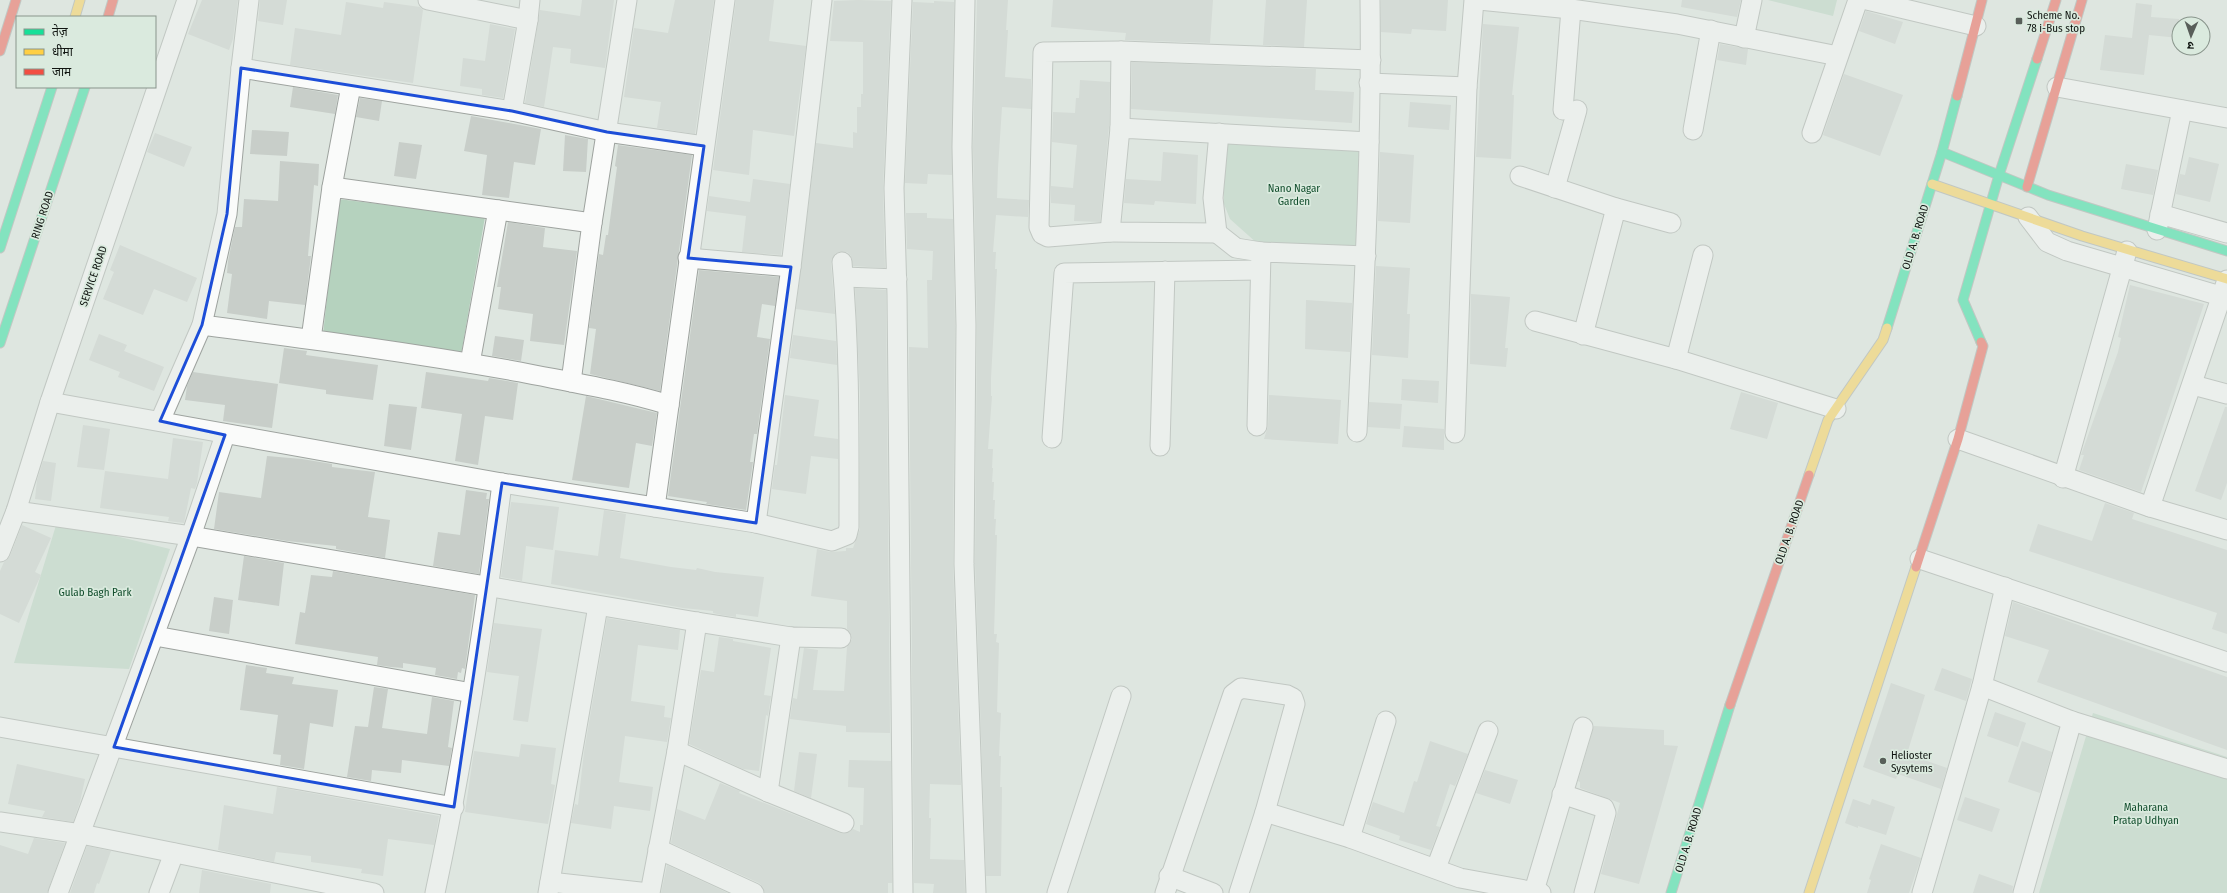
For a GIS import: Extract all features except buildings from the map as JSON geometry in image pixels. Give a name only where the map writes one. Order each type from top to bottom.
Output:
[{"type":"main road","points":[[0,51],[16,0]]},
{"type":"main road","points":[[75,16],[80,0]]},
{"type":"main road","points":[[108,16],[113,0]]},
{"type":"main road","points":[[1982,0],[1942,152],[2028,187],[2158,222],[2227,251]]},
{"type":"main road","points":[[1809,893],[1920,559],[1958,439],[1982,346],[1963,300],[1990,204],[2056,0]]},
{"type":"main road","points":[[2028,187],[2082,0]]},
{"type":"main road","points":[[0,248],[52,88]]},
{"type":"main road","name":"RING ROAD","points":[[0,343],[85,88]]},
{"type":"main road","name":"OLD A. B. ROAD","points":[[1671,893],[1733,696],[1828,420],[1884,340],[1942,152]]},
{"type":"main road","points":[[1932,184],[2028,217]]},
{"type":"street","name":"SERVICE ROAD","points":[[0,552],[16,511],[50,402],[187,0]]},
{"type":"street","points":[[160,421],[202,325],[227,214],[249,0]]},
{"type":"street","points":[[428,0],[528,20]]},
{"type":"street","points":[[512,111],[528,20],[530,0]]},
{"type":"street","points":[[571,382],[592,223],[627,0]]},
{"type":"street","points":[[655,507],[688,258],[725,0]]},
{"type":"street","points":[[756,523],[791,267],[822,0]]},
{"type":"street","points":[[902,0],[894,188],[897,279],[903,893]]},
{"type":"street","points":[[965,0],[962,147],[966,325],[964,564],[976,893]]},
{"type":"street","points":[[1357,432],[1366,256],[1369,83],[1371,60],[1370,0]]},
{"type":"street","points":[[1454,433],[1467,87],[1474,0]]},
{"type":"street","points":[[1479,0],[1566,6],[1711,30],[1744,38],[1838,56]]},
{"type":"street","points":[[1744,38],[1752,0]]},
{"type":"street","points":[[1812,133],[1858,0]]},
{"type":"street","points":[[1867,0],[1976,26]]},
{"type":"street","points":[[1555,188],[1570,110],[1566,6]]},
{"type":"street","points":[[1693,130],[1711,30]]},
{"type":"street","points":[[1261,261],[1236,248],[1217,233],[1110,232],[1048,237],[1042,234],[1039,226],[1043,52],[1121,51],[1371,60]]},
{"type":"street","points":[[1110,232],[1120,128],[1121,51]]},
{"type":"street","points":[[241,68],[512,111],[607,132],[704,146]]},
{"type":"street","points":[[1369,83],[1467,87]]},
{"type":"street","points":[[311,339],[332,187],[351,86]]},
{"type":"street","points":[[2057,87],[2227,118]]},
{"type":"street","points":[[2182,110],[2158,222],[2227,233]]},
{"type":"street","points":[[1120,128],[1369,142]]},
{"type":"street","points":[[1217,233],[1213,198],[1219,133]]},
{"type":"street","points":[[1520,176],[1616,208],[1671,223]]},
{"type":"street","points":[[332,187],[592,223]]},
{"type":"street","points":[[1583,335],[1616,208]]},
{"type":"street","points":[[470,363],[498,210]]},
{"type":"street","points":[[2028,217],[2047,242],[2067,251],[2125,259],[2226,288],[2150,507]]},
{"type":"street","points":[[1676,360],[1703,255]]},
{"type":"street","points":[[1052,438],[1064,273],[1165,271],[1261,261],[1366,256]]},
{"type":"street","points":[[688,258],[791,267]]},
{"type":"street","points":[[2063,478],[2125,259]]},
{"type":"street","points":[[1257,426],[1261,261]]},
{"type":"street","points":[[50,402],[160,421],[225,435],[502,483],[756,523],[832,541],[847,534],[849,527],[849,388],[843,270],[897,279]]},
{"type":"street","points":[[1160,446],[1165,271]]},
{"type":"street","points":[[1535,322],[1676,360],[1836,409]]},
{"type":"street","points":[[202,325],[311,339],[470,363],[571,382],[669,405]]},
{"type":"street","points":[[2192,385],[2227,394]]},
{"type":"street","points":[[58,893],[155,636],[225,435]]},
{"type":"street","points":[[1958,439],[2063,478],[2150,507],[2227,530]]},
{"type":"street","points":[[435,893],[454,808],[489,588],[502,483]]},
{"type":"street","points":[[16,511],[191,536],[489,588],[791,637],[841,638]]},
{"type":"street","points":[[1920,559],[2227,662]]},
{"type":"street","points":[[1922,893],[1982,686],[2005,587]]},
{"type":"street","points":[[598,606],[549,887],[649,893],[677,751],[696,622]]},
{"type":"street","points":[[155,636],[472,693]]},
{"type":"street","points":[[768,792],[791,637]]},
{"type":"street","points":[[1982,686],[2072,721],[2227,769]]},
{"type":"street","points":[[1213,893],[1167,885],[1233,694],[1241,688],[1287,695],[1293,698],[1294,704],[1265,812],[1239,893]]},
{"type":"street","points":[[1057,893],[1122,696]]},
{"type":"street","points":[[1350,838],[1386,721]]},
{"type":"street","points":[[2023,893],[2072,721]]},
{"type":"street","points":[[0,727],[454,808]]},
{"type":"street","points":[[1265,812],[1350,838],[1436,868],[1458,886],[1537,892],[1562,794],[1583,727]]},
{"type":"street","points":[[1436,868],[1488,731]]},
{"type":"street","points":[[677,751],[768,792],[844,822]]},
{"type":"street","points":[[1562,794],[1604,808],[1606,813],[1600,840],[1584,893]]},
{"type":"street","points":[[0,822],[81,834],[174,853],[326,888],[374,893]]},
{"type":"street","points":[[658,849],[754,893]]},
{"type":"street","points":[[159,893],[174,853]]},
{"type":"highlighted area","points":[[241,68],[512,111],[607,132],[704,146],[688,258],[791,267],[756,523],[502,483],[454,807],[114,747],[225,435],[160,421],[202,325],[227,214]]},
{"type":"green space","points":[[1768,0],[1837,0],[1833,16]]},
{"type":"green space","name":"Nano Nagar Garden","points":[[1228,139],[1364,146],[1362,246],[1258,244],[1230,219],[1224,204],[1224,168]]},
{"type":"green space","points":[[338,199],[485,217],[461,355],[323,334]]},
{"type":"green space","name":"Gulab Bagh Park","points":[[57,522],[170,549],[129,669],[14,663]]},
{"type":"green space","name":"Maharana Pratap Udhyan","points":[[2093,713],[2227,757],[2227,893],[2039,893]]},
{"type":"traffic: fast","points":[[1981,342],[1963,300],[1999,175],[2037,59]]},
{"type":"traffic: fast","points":[[0,248],[52,88]]},
{"type":"traffic: fast","points":[[0,343],[85,88]]},
{"type":"traffic: fast","points":[[1887,328],[1942,152],[1957,96]]},
{"type":"traffic: fast","points":[[1942,152],[2048,195],[2227,251]]},
{"type":"traffic: fast","points":[[1671,893],[1730,705]]},
{"type":"traffic: slow","points":[[75,16],[80,0]]},
{"type":"traffic: slow","points":[[1932,184],[2082,236],[2227,279]]},
{"type":"traffic: slow","points":[[1809,475],[1828,420],[1883,340],[1887,328]]},
{"type":"traffic: slow","points":[[1809,893],[1916,567]]},
{"type":"traffic: jam","points":[[0,51],[16,0]]},
{"type":"traffic: jam","points":[[108,16],[113,0]]},
{"type":"traffic: jam","points":[[1957,96],[1982,0]]},
{"type":"traffic: jam","points":[[2037,59],[2056,0]]},
{"type":"traffic: jam","points":[[2027,187],[2082,0]]},
{"type":"traffic: jam","points":[[1916,567],[1958,439],[1983,346],[1981,342]]},
{"type":"traffic: jam","points":[[1730,705],[1809,475]]},
{"type":"place","name":"Scheme No. 78 i-Bus stop","points":[[2019,21]]},
{"type":"place","name":"Helioster Sysytems","points":[[1883,761]]}]
